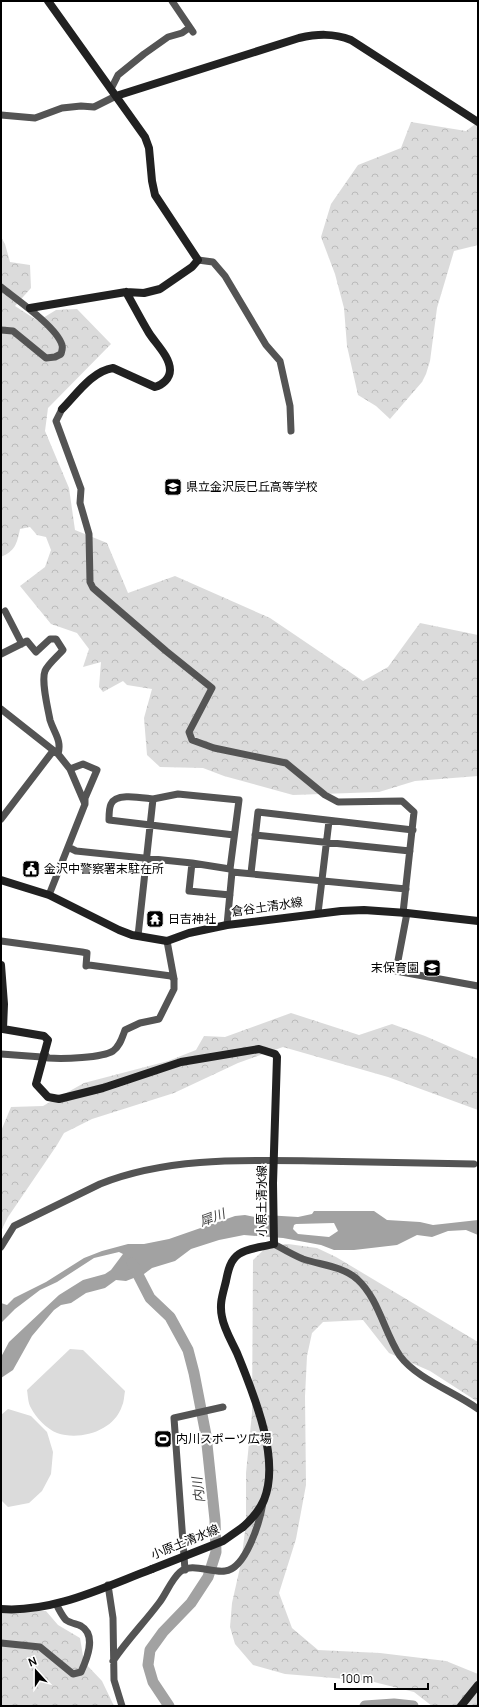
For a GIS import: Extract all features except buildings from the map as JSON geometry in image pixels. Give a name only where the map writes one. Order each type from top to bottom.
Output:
[{"type":"main road","points":[[30,308],[126,292],[144,293],[160,289],[192,267],[198,260],[155,195],[152,181],[149,148],[134,119],[48,1]]},
{"type":"main road","points":[[116,96],[299,38],[329,34],[351,40],[478,122]]},
{"type":"main road","points":[[62,409],[99,372],[107,369],[113,368],[154,387],[160,386],[167,380],[170,370],[165,355],[149,332],[126,292]]},
{"type":"main road","name":"倉谷土清水線","points":[[1,880],[49,895],[118,930],[138,936],[167,941],[189,933],[227,925],[318,913],[364,910],[478,921]]},
{"type":"main road","name":"小原土清水線","points":[[1,966],[2,1030],[44,1036],[48,1040],[36,1084],[48,1097],[59,1098],[103,1088],[181,1062],[259,1049],[275,1054],[278,1062],[274,1160],[274,1242],[239,1254],[233,1260],[229,1268],[220,1300],[222,1318],[246,1376],[260,1419],[268,1457],[268,1481],[264,1500],[253,1518],[244,1527],[223,1541],[56,1604],[30,1608],[1,1609]]},
{"type":"main road","points":[[461,1706],[478,1685]]},
{"type":"street","points":[[111,89],[118,75],[144,54],[168,37],[191,30],[172,1]]},
{"type":"street","points":[[1,115],[35,118],[62,108],[81,106],[94,107],[116,96]]},
{"type":"street","points":[[198,260],[213,262],[225,276],[266,344],[280,361],[290,406],[291,432]]},
{"type":"street","points":[[1,287],[30,308],[60,339],[63,347],[61,354],[55,357],[46,358],[13,331],[1,330]]},
{"type":"street","points":[[62,409],[56,421],[81,489],[80,503],[89,534],[90,582],[94,588],[166,651],[212,688],[189,732],[192,740],[214,748],[286,763],[325,796],[338,802],[402,801],[414,812],[405,913],[396,971],[478,986]]},
{"type":"street","points":[[2,610],[22,644]]},
{"type":"street","points":[[1,654],[27,641],[36,652],[50,639],[56,640],[64,650],[45,671],[45,689],[51,721],[59,739],[60,746],[1,819]]},
{"type":"street","points":[[1,709],[55,753],[70,769],[85,804]]},
{"type":"street","points":[[49,895],[85,804],[85,798],[98,770],[83,764],[70,769]]},
{"type":"street","points":[[227,925],[234,835],[239,800],[178,794],[154,799],[124,797],[116,798],[111,804],[109,820],[234,835]]},
{"type":"street","points":[[138,936],[154,799]]},
{"type":"street","points":[[251,873],[258,812],[413,830]]},
{"type":"street","points":[[318,913],[328,820]]},
{"type":"street","points":[[255,835],[410,852]]},
{"type":"street","points":[[68,847],[76,851],[192,863],[231,871],[406,889]]},
{"type":"street","points":[[192,863],[189,891],[230,896]]},
{"type":"street","points":[[1,941],[87,953],[86,966],[171,976],[174,979]]},
{"type":"street","points":[[1,1054],[43,1055],[48,1058],[75,1059],[112,1052],[120,1045],[125,1030],[140,1023],[159,1019],[174,988],[174,979],[167,941]]},
{"type":"street","points":[[1,1247],[14,1226],[113,1178],[184,1163],[274,1160],[474,1164]]},
{"type":"street","points":[[274,1242],[302,1259],[344,1271],[356,1278],[366,1289],[375,1304],[389,1336],[401,1357],[416,1370],[478,1409]]},
{"type":"street","points":[[188,1569],[174,1418],[223,1407]]},
{"type":"street","points":[[113,1661],[159,1603],[180,1572],[188,1569],[225,1571],[238,1565],[249,1549],[262,1514],[264,1500]]},
{"type":"street","points":[[108,1585],[113,1618],[114,1680],[122,1706]]},
{"type":"street","points":[[1,1643],[40,1647],[73,1674],[81,1672],[88,1652],[90,1638],[86,1630],[81,1626],[67,1620],[56,1604]]},
{"type":"green space","points":[[411,122],[466,131],[478,122],[478,245],[454,251],[437,308],[430,361],[426,374],[422,382],[390,419],[376,406],[358,395],[347,346],[344,308],[335,274],[321,237],[331,204],[358,165],[401,148]]},
{"type":"green space","points":[[1,237],[5,244],[10,262],[30,265],[31,288],[15,306],[38,321],[56,310],[77,309],[111,344],[48,408],[45,431],[69,488],[75,530],[107,543],[128,593],[175,576],[270,618],[363,681],[388,667],[420,623],[478,635],[478,776],[415,781],[379,792],[293,795],[224,776],[203,768],[160,767],[147,755],[144,718],[152,689],[127,685],[123,681],[103,692],[99,687],[101,662],[83,667],[89,649],[77,633],[51,624],[20,586],[45,567],[51,550],[46,537],[37,535],[30,527],[20,529],[15,546],[6,555],[1,557]]},
{"type":"green space","points":[[291,1013],[359,1035],[392,1024],[425,1036],[478,1059],[478,1110],[388,1077],[283,1047],[238,1063],[174,1093],[92,1119],[64,1133],[8,1217],[1,1231],[1,1131],[11,1107],[43,1106],[84,1083],[168,1061],[196,1050],[204,1036],[225,1037]]},
{"type":"green space","points":[[288,1244],[317,1248],[336,1257],[478,1342],[478,1402],[430,1371],[389,1353],[363,1320],[323,1322],[312,1333],[307,1356],[305,1396],[306,1485],[296,1539],[279,1593],[292,1628],[318,1650],[380,1653],[446,1661],[478,1674],[478,1706],[432,1706],[414,1692],[370,1681],[285,1674],[253,1665],[235,1644],[230,1627],[232,1603],[241,1563],[246,1523],[246,1473],[252,1413],[253,1260],[268,1246]]},
{"type":"green space","points":[[70,1349],[83,1350],[125,1391],[122,1406],[118,1415],[112,1422],[104,1428],[86,1435],[66,1435],[53,1431],[42,1423],[36,1416],[28,1399],[27,1390]]},
{"type":"green space","points":[[8,1409],[31,1416],[47,1432],[53,1452],[51,1474],[42,1491],[29,1503],[8,1507],[1,1500],[1,1415]]},
{"type":"green space","points":[[1,1611],[46,1611],[58,1625],[80,1638],[84,1662],[102,1681],[114,1706],[1,1706]]},
{"type":"shaded area","points":[[314,1211],[374,1211],[387,1220],[420,1222],[433,1225],[478,1220],[478,1235],[466,1230],[448,1231],[432,1237],[417,1235],[397,1245],[354,1250],[334,1250],[321,1245],[283,1238],[244,1235],[219,1240],[191,1249],[175,1261],[152,1268],[144,1274],[126,1281],[116,1280],[105,1288],[86,1293],[71,1303],[61,1305],[54,1310],[32,1336],[13,1370],[1,1378],[1,1357],[9,1342],[59,1295],[83,1280],[105,1274],[111,1270],[123,1254],[119,1252],[94,1258],[57,1282],[40,1290],[15,1309],[1,1323],[1,1303],[7,1305],[14,1298],[46,1282],[84,1258],[102,1251],[128,1244],[144,1244],[169,1239],[235,1216],[245,1215],[259,1218],[265,1215],[298,1217],[312,1214]],"holes":[[[334,1223],[338,1231],[329,1237],[298,1234],[293,1229],[294,1225],[296,1224]]]},
{"type":"waterway","name":"内川","points":[[132,1263],[150,1298],[170,1317],[188,1350],[206,1435],[215,1520],[216,1552],[208,1577],[191,1603],[163,1632],[150,1650],[148,1665],[153,1682],[169,1706]]},
{"type":"waterway","name":"内川","points":[[365,1706],[394,1704],[413,1706]]},
{"type":"place","name":"県立金沢辰巳丘高等学校","points":[[173,487]]},
{"type":"place","name":"金沢中警察署末駐在所","points":[[31,869]]},
{"type":"place","name":"日吉神社","points":[[155,919]]},
{"type":"place","name":"末保育園","points":[[432,968]]},
{"type":"place","name":"内川スポーツ広場","points":[[163,1439]]},
{"type":"water label","name":"犀川","points":[[212,1217]]}]
